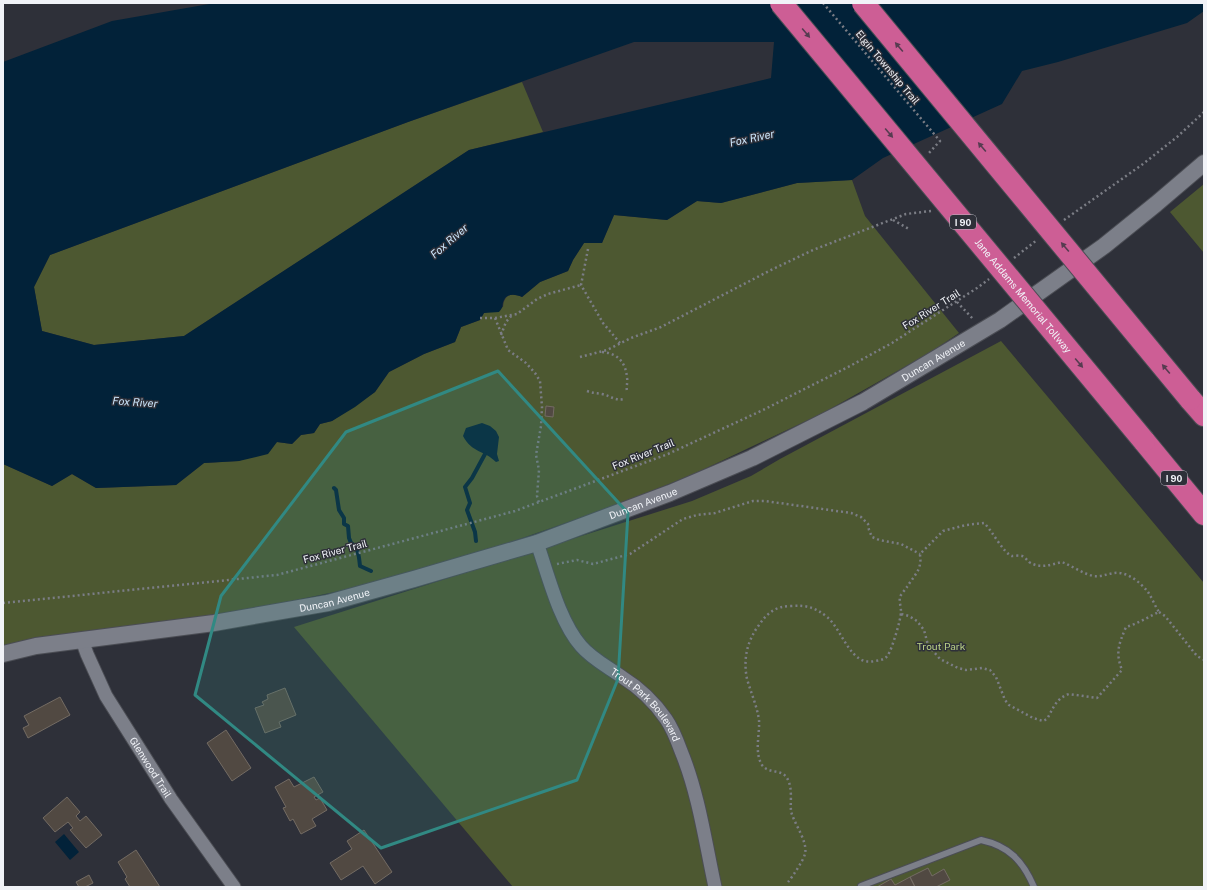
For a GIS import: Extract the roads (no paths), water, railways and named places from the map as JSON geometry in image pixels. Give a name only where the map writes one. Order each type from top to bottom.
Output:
[{"type":"highway","name":"Jane Addams Memorial Tollway","points":[[781,3],[1204,514]]},
{"type":"highway","points":[[863,3],[1197,407]]},
{"type":"street","name":"Duncan Avenue","points":[[3,654],[36,646],[214,623],[328,603],[537,543],[670,493],[752,458],[863,402],[1000,320],[1104,246],[1204,163]]},
{"type":"street","name":"Trout Park Boulevard","points":[[537,543],[544,566],[567,623],[581,646],[601,664],[623,677],[636,688],[657,708],[671,727],[694,786],[715,887]]},
{"type":"street","name":"Glenwood Trail","points":[[82,640],[106,696],[171,799],[234,887]]},
{"type":"lane","points":[[861,886],[981,840],[995,843],[1014,855],[1022,864],[1034,887]]},
{"type":"water","name":"Fox River","points":[[215,3],[1204,3],[1204,11],[1187,23],[1058,62],[1022,71],[1002,104],[883,158],[852,180],[797,183],[721,203],[697,201],[667,220],[614,215],[602,243],[584,243],[568,271],[540,282],[522,297],[517,295],[507,296],[499,312],[484,313],[480,320],[461,327],[455,342],[424,354],[389,372],[375,392],[355,407],[332,421],[320,424],[314,433],[301,435],[292,444],[277,442],[268,454],[239,461],[204,463],[176,485],[96,488],[72,474],[52,486],[3,464],[3,62],[112,21]],"holes":[[[634,42],[774,42],[771,78],[469,150],[184,336],[94,345],[42,331],[34,287],[50,255],[408,122]]]},
{"type":"water","points":[[482,423],[490,426],[496,431],[499,437],[497,454],[499,461],[496,462],[487,455],[474,449],[463,436],[466,428]]},
{"type":"water","points":[[64,834],[79,852],[70,860],[55,842]]},
{"type":"waterway","points":[[476,541],[475,532],[467,510],[470,503],[465,487],[472,478],[485,454]]},
{"type":"waterway","points":[[334,488],[336,490],[339,510],[344,518],[344,524],[348,526],[349,538],[357,550],[360,566],[371,571]]},
{"type":"park label","name":"Trout Park","points":[[941,646]]}]
